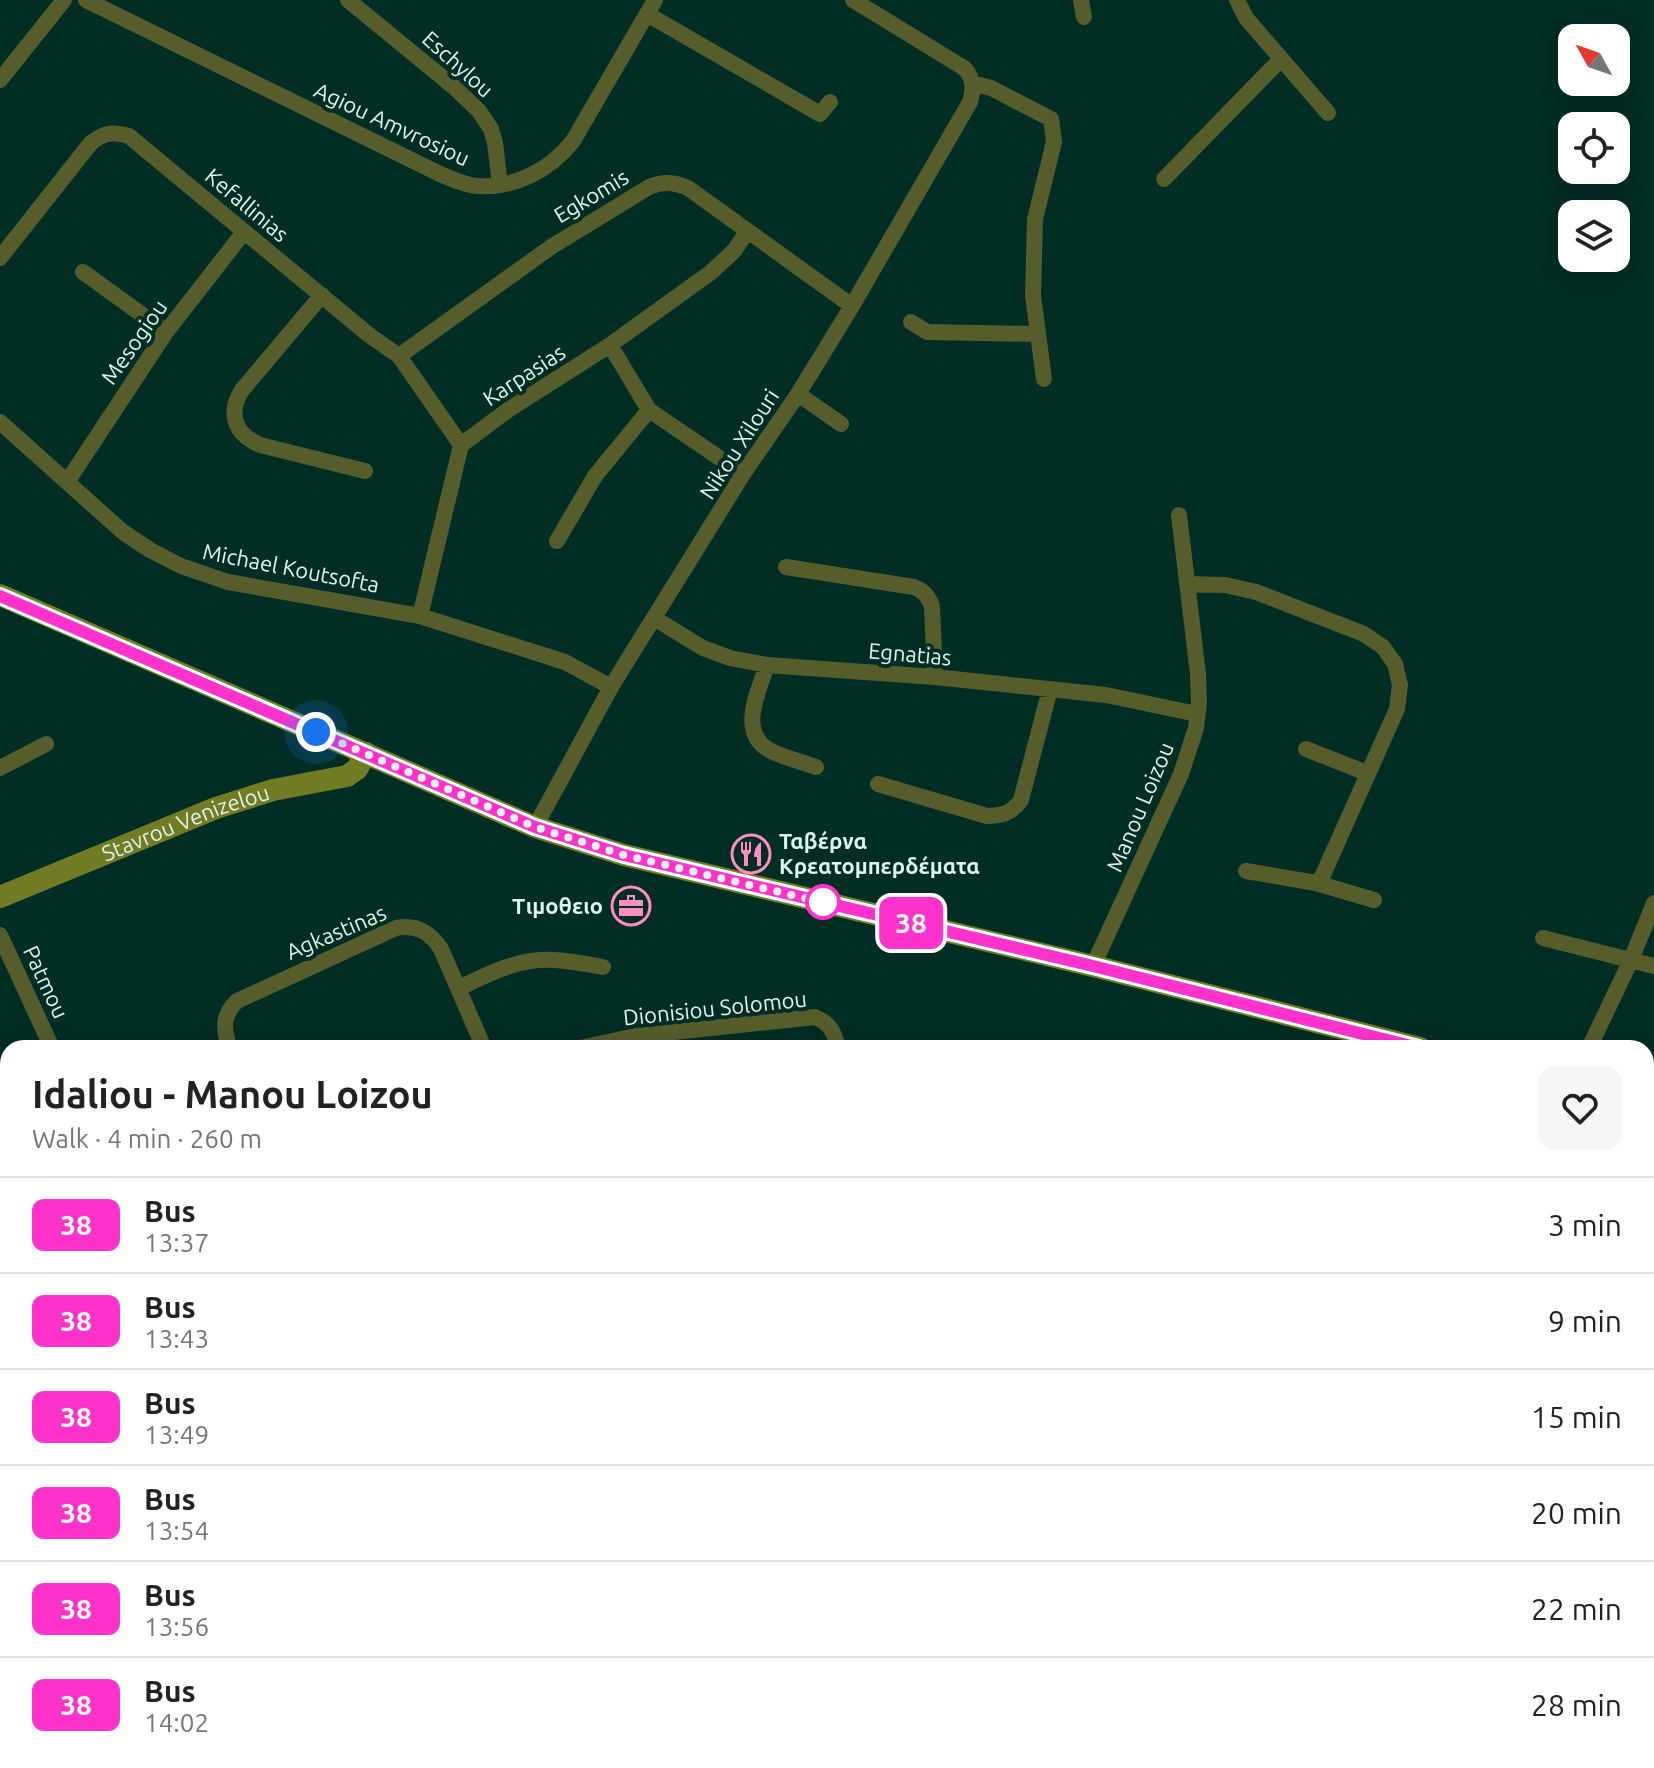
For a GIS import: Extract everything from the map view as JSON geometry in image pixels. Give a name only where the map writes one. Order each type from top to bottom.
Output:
[{"type":"main road","points":[[0,595],[535,827],[624,855],[1093,966],[1388,1040]]},
{"type":"main road","name":"Stavrou Venizelou","points":[[0,897],[216,808],[298,785],[347,776],[357,769],[366,753]]},
{"type":"street","points":[[0,80],[64,0]]},
{"type":"street","name":"Agiou Amvrosiou","points":[[86,0],[452,179],[476,186],[512,183],[552,163],[566,150],[651,7]]},
{"type":"street","name":"Eschylou","points":[[348,0],[479,111],[491,129],[495,143],[500,185]]},
{"type":"street","points":[[853,0],[879,6],[959,64],[968,72],[972,83],[991,88],[1051,119],[1054,142],[1035,219],[1033,296],[1044,379]]},
{"type":"street","points":[[1237,0],[1246,18],[1328,113]]},
{"type":"street","points":[[651,7],[820,114],[830,102]]},
{"type":"street","points":[[1164,179],[1281,59]]},
{"type":"street","name":"Nikou Xilouri","points":[[535,827],[611,687],[852,306],[968,108],[972,83]]},
{"type":"street","name":"Kefallinias","points":[[0,258],[85,149],[99,137],[110,133],[122,134],[134,140],[369,335],[399,356],[461,445]]},
{"type":"street","name":"Egkomis","points":[[399,356],[551,247],[657,184],[672,183],[688,188],[852,306]]},
{"type":"street","name":"Mesogiou","points":[[67,482],[166,332],[244,232]]},
{"type":"street","name":"Karpasias","points":[[461,445],[508,410],[610,345],[710,273],[734,251],[747,232]]},
{"type":"street","points":[[83,272],[166,332]]},
{"type":"street","points":[[322,295],[242,390],[235,405],[235,420],[247,439],[260,445],[365,471]]},
{"type":"street","points":[[911,322],[927,332],[1038,334]]},
{"type":"street","points":[[610,345],[649,410],[743,474]]},
{"type":"street","points":[[798,394],[841,424]]},
{"type":"street","points":[[557,541],[595,476],[649,410]]},
{"type":"street","name":"Michael Koutsofta","points":[[0,422],[136,541],[165,559],[197,573],[245,586],[420,616],[565,662],[611,687]]},
{"type":"street","points":[[420,616],[461,445]]},
{"type":"street","name":"Manou Loizou","points":[[1093,966],[1181,774],[1193,739],[1198,674],[1179,515]]},
{"type":"street","points":[[786,567],[922,590],[932,606],[935,677]]},
{"type":"street","points":[[1187,584],[1225,585],[1256,592],[1364,634],[1383,647],[1395,664],[1400,685],[1397,709],[1322,877],[1316,883]]},
{"type":"street","name":"Egnatias","points":[[654,618],[703,648],[730,658],[767,665],[935,677],[1106,695],[1197,714]]},
{"type":"street","points":[[767,665],[752,712],[753,731],[758,740],[773,752],[816,767]]},
{"type":"street","points":[[878,784],[987,816],[1009,812],[1022,796],[1050,689]]},
{"type":"street","points":[[0,768],[46,744]]},
{"type":"street","points":[[1306,749],[1367,773]]},
{"type":"street","points":[[1246,871],[1316,883],[1374,900]]},
{"type":"street","points":[[1593,1040],[1654,903]]},
{"type":"street","name":"Agkastinas","points":[[227,1040],[225,1021],[237,1001],[401,927],[413,926],[436,942],[481,1040]]},
{"type":"street","name":"Patmou","points":[[0,935],[48,1040]]},
{"type":"street","points":[[1543,938],[1654,966]]},
{"type":"street","points":[[459,988],[534,960],[603,967]]},
{"type":"street","name":"Dionisiou Solomou","points":[[617,1040],[815,1017],[825,1021],[833,1030],[836,1040]]},
{"type":"bus line","name":"38","points":[[0,596],[535,827],[624,855],[1093,966],[1387,1040]]},
{"type":"place","name":"Ταβέρνα Κρεατομπερδέματα","points":[[751,854]]},
{"type":"place","name":"Τιμοθειο","points":[[631,906]]},
{"type":"route","points":[[316,732],[535,827],[624,855],[823,902]]}]
